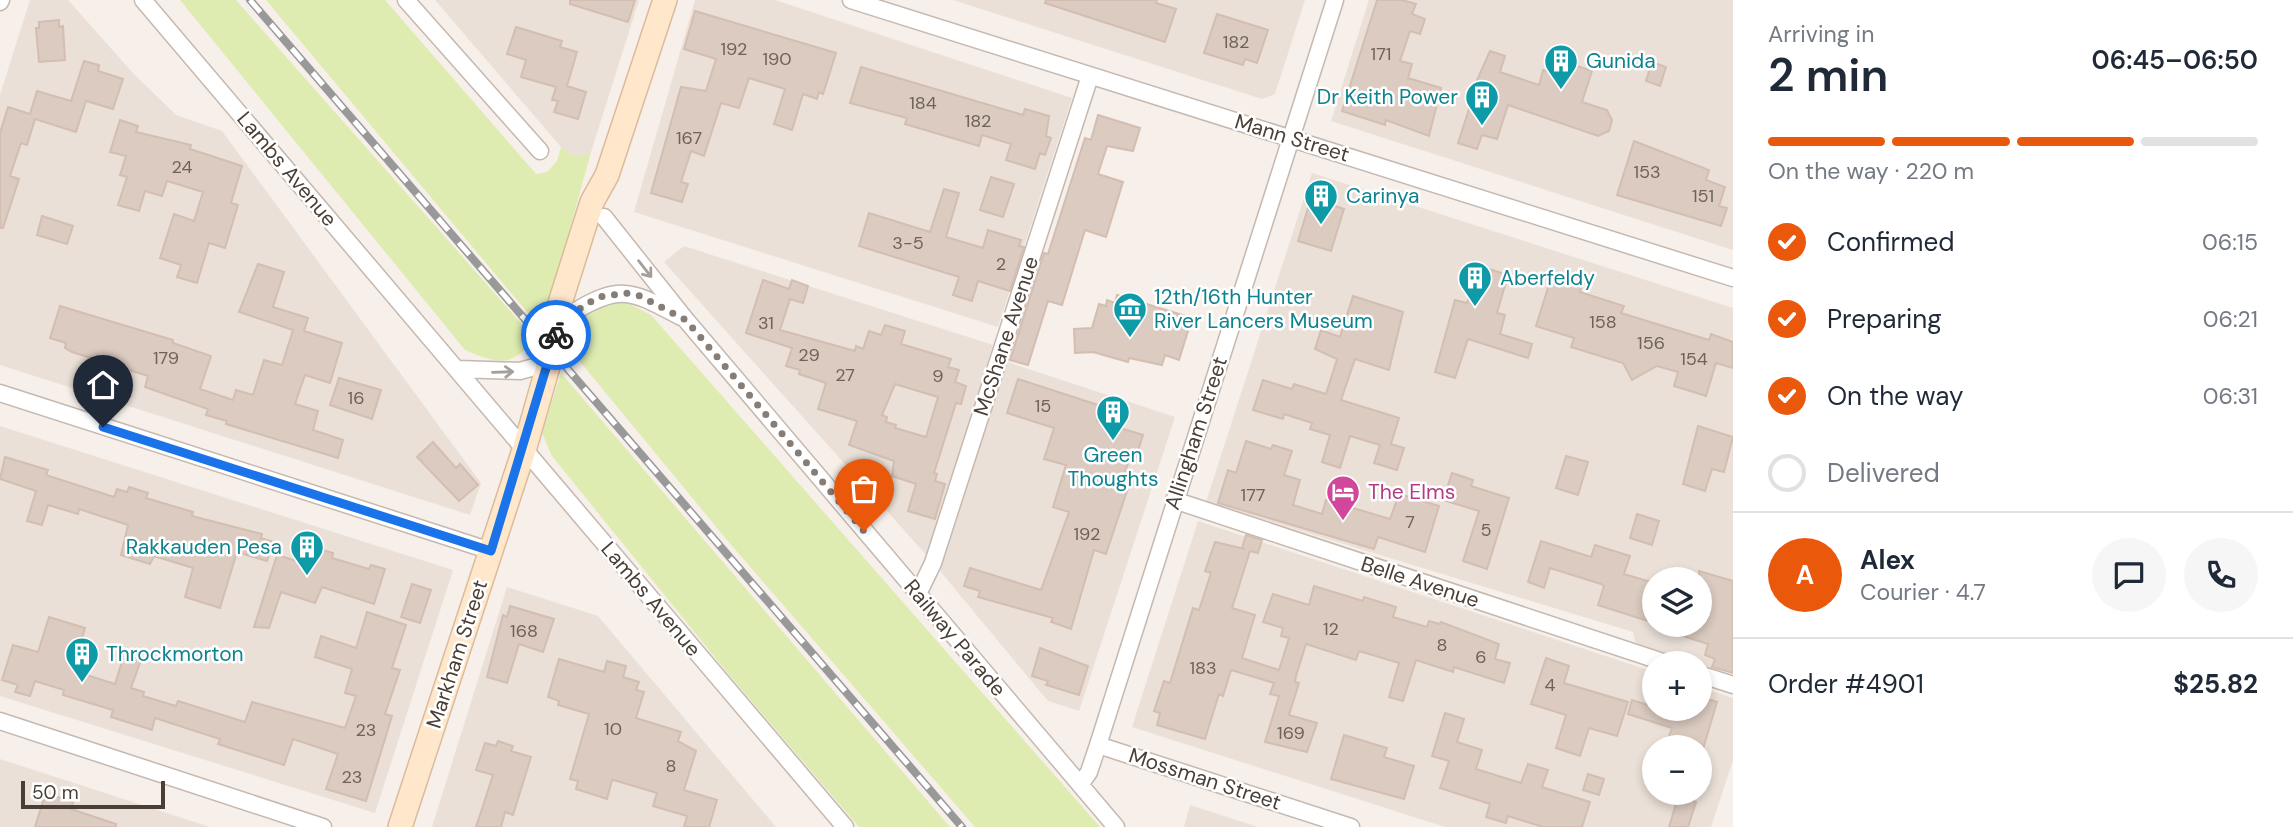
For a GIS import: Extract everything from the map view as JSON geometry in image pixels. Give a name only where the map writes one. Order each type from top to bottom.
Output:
[{"type":"street","name":"Lambs Avenue","points":[[143,0],[845,827]]},
{"type":"street","points":[[406,0],[540,151]]},
{"type":"street","name":"Markham Street","points":[[568,316],[561,303],[588,215],[607,176],[665,0]]},
{"type":"street","name":"Mann Street","points":[[851,0],[1733,278]]},
{"type":"street","name":"Allingham Street","points":[[1080,785],[1089,772],[1098,746],[1335,0]]},
{"type":"street","name":"McShane Avenue","points":[[918,594],[933,563],[1090,76]]},
{"type":"street","name":"Markham Street","points":[[400,827],[525,447],[548,363],[604,217],[607,176]]},
{"type":"street","name":"Railway Parade","points":[[604,217],[686,320],[1116,827]]},
{"type":"street","name":"Railway Parade","points":[[568,316],[598,297],[626,293],[640,296],[686,320]]},
{"type":"street","points":[[458,369],[520,371],[548,363]]},
{"type":"street","points":[[0,393],[491,551]]},
{"type":"street","name":"Belle Avenue","points":[[1174,500],[1642,655]]},
{"type":"street","points":[[1712,678],[1733,685]]},
{"type":"street","points":[[0,721],[323,827]]},
{"type":"street","name":"Mossman Street","points":[[1098,746],[1351,827]]},
{"type":"shaded area","points":[[30,0],[68,0],[133,73],[176,115],[222,131],[481,483],[470,515],[0,365],[0,95]]},
{"type":"shaded area","points":[[435,0],[639,0],[591,152],[581,157],[568,154]]},
{"type":"shaded area","points":[[695,0],[775,0],[1072,98],[998,327],[634,212]]},
{"type":"shaded area","points":[[953,0],[1305,0],[1275,94],[1262,99]]},
{"type":"shaded area","points":[[1369,0],[1733,0],[1733,250],[1331,121]]},
{"type":"shaded area","points":[[1312,173],[1733,308],[1733,674],[1712,668],[1712,651],[1659,651],[1636,644],[1633,632],[1206,502]]},
{"type":"shaded area","points":[[684,246],[993,345],[929,558],[664,262]]},
{"type":"shaded area","points":[[1007,362],[1175,417],[1079,711],[1048,701],[940,571]]},
{"type":"shaded area","points":[[0,426],[453,570],[375,813],[0,696]]},
{"type":"shaded area","points":[[1198,521],[1642,668],[1642,721],[1712,721],[1712,691],[1733,698],[1733,760],[1711,827],[1445,827],[1132,727]]},
{"type":"shaded area","points":[[507,587],[598,616],[776,827],[432,827]]},
{"type":"shaded area","points":[[0,759],[210,827],[0,827]]},
{"type":"shaded area","points":[[1190,805],[1258,827],[1184,827]]},
{"type":"green space","points":[[180,0],[236,0],[535,339],[518,355],[503,361],[465,350]]},
{"type":"green space","points":[[266,0],[385,0],[536,174],[547,172],[557,161],[561,147],[575,156],[591,152],[542,330]]},
{"type":"green space","points":[[610,302],[628,303],[651,315],[1100,827],[975,827],[727,540],[568,347],[584,319],[595,309]]},
{"type":"green space","points":[[561,373],[950,827],[859,827],[730,676],[552,456],[542,433]]},
{"type":"building","points":[[570,0],[635,0],[628,22],[570,4]]},
{"type":"building","points":[[1046,0],[1157,0],[1156,3],[1176,9],[1165,42],[1045,3]]},
{"type":"building","points":[[1377,0],[1402,0],[1416,4],[1412,14],[1425,19],[1420,34],[1410,31],[1400,61],[1412,64],[1408,78],[1441,88],[1429,136],[1386,120],[1385,125],[1342,111]]},
{"type":"building","points":[[695,11],[836,53],[823,94],[819,92],[817,99],[803,94],[792,130],[774,124],[785,89],[749,78],[739,108],[721,103],[704,156],[691,151],[681,182],[688,184],[682,202],[651,193],[681,87],[706,91],[716,59],[684,49]]},
{"type":"building","points":[[1217,14],[1268,30],[1257,63],[1245,59],[1243,65],[1204,53]]},
{"type":"building","points":[[59,20],[59,27],[63,26],[65,60],[39,62],[36,28],[39,28],[39,22]]},
{"type":"building","points":[[516,27],[562,41],[560,47],[577,52],[567,86],[586,92],[578,119],[554,112],[558,101],[552,100],[556,87],[521,77],[526,60],[507,54]]},
{"type":"building","points":[[1490,51],[1505,56],[1500,72],[1539,85],[1543,70],[1563,76],[1568,63],[1592,71],[1582,102],[1607,110],[1612,120],[1609,131],[1598,136],[1508,105],[1497,139],[1482,135],[1477,149],[1458,143],[1469,109],[1475,111],[1484,83],[1477,80]]},
{"type":"building","points":[[84,61],[99,65],[98,71],[123,79],[113,109],[86,101],[76,132],[35,119],[27,145],[21,143],[10,176],[19,179],[3,228],[0,228],[0,133],[8,107],[30,114],[37,91],[71,101]]},
{"type":"building","points":[[1652,62],[1666,67],[1660,86],[1646,81]]},
{"type":"building","points":[[861,67],[1023,115],[1025,109],[1049,116],[1046,136],[1051,138],[1045,155],[1040,153],[1035,169],[1006,160],[1011,144],[982,135],[979,146],[905,124],[907,118],[850,103]]},
{"type":"building","points":[[1098,115],[1140,128],[1133,151],[1107,146],[1098,174],[1123,182],[1106,237],[1085,230],[1062,305],[1048,301],[1028,365],[1010,360],[1085,138],[1091,140]]},
{"type":"building","points":[[120,120],[138,126],[136,132],[191,145],[190,149],[242,166],[231,203],[238,205],[225,248],[209,243],[197,283],[177,277],[181,265],[160,258],[174,214],[194,221],[203,192],[167,181],[162,196],[145,191],[139,211],[118,205],[127,177],[120,175],[126,156],[110,152]]},
{"type":"building","points":[[1634,141],[1709,170],[1706,180],[1725,187],[1719,206],[1727,208],[1721,226],[1617,195]]},
{"type":"building","points":[[991,177],[1014,184],[1003,217],[980,210]]},
{"type":"building","points":[[944,189],[959,193],[946,237],[983,248],[988,230],[1021,240],[1019,246],[1024,247],[1010,291],[978,281],[972,301],[953,295],[959,277],[859,246],[869,213],[930,232]]},
{"type":"building","name":"Carinya","points":[[1322,202],[1344,209],[1331,251],[1298,241],[1308,208],[1319,211]]},
{"type":"building","points":[[42,216],[73,226],[67,244],[37,235]]},
{"type":"building","points":[[258,264],[284,272],[273,307],[308,318],[304,331],[342,343],[330,383],[305,375],[295,404],[318,411],[313,430],[343,440],[338,458],[226,424],[227,421],[206,415],[208,409],[145,387],[148,376],[72,352],[65,348],[66,343],[50,338],[60,306],[173,340],[173,343],[211,356],[200,389],[233,400],[236,390],[253,395],[264,360],[282,365],[293,330],[239,312]]},
{"type":"building","name":"Aberfeldy","points":[[1479,266],[1508,275],[1497,313],[1505,315],[1500,334],[1532,344],[1528,358],[1468,339],[1455,378],[1435,372],[1455,300],[1467,303]]},
{"type":"building","points":[[1551,278],[1581,287],[1580,292],[1624,306],[1621,313],[1709,340],[1711,334],[1733,342],[1733,368],[1716,363],[1706,396],[1674,386],[1678,372],[1657,366],[1632,380],[1623,363],[1571,347],[1574,338],[1536,326]]},
{"type":"building","points":[[763,280],[789,289],[792,280],[808,286],[803,303],[790,299],[780,330],[855,351],[856,346],[863,349],[869,331],[881,335],[885,325],[905,331],[901,344],[951,359],[948,367],[959,370],[955,382],[966,386],[961,404],[956,403],[934,473],[937,474],[935,481],[945,484],[935,519],[908,511],[916,484],[892,476],[894,461],[849,445],[857,421],[818,409],[826,383],[799,374],[800,370],[786,366],[792,348],[746,333]],"holes":[[[895,384],[938,397],[926,437],[895,428],[896,425],[886,422],[887,417],[882,415]]]},
{"type":"building","name":"12th/16th Hunter River Lancers Museum","points":[[1117,295],[1192,318],[1179,360],[1165,355],[1162,365],[1129,358],[1128,362],[1093,352],[1075,353],[1074,329],[1092,328],[1099,304],[1106,306],[1107,300],[1115,303]]},
{"type":"building","points":[[1353,296],[1403,312],[1389,370],[1355,359],[1341,400],[1399,418],[1391,444],[1404,448],[1397,470],[1374,463],[1380,445],[1350,436],[1340,468],[1322,462],[1330,435],[1310,429],[1312,423],[1284,414],[1283,419],[1253,410],[1263,380],[1292,389],[1294,384],[1326,394],[1337,359],[1315,349],[1321,330],[1340,337]]},
{"type":"building","points":[[339,378],[381,390],[372,419],[330,405]]},
{"type":"building","points":[[1018,379],[1101,406],[1097,421],[1143,435],[1135,460],[1130,458],[1120,486],[1128,488],[1106,554],[1094,550],[1071,629],[1051,622],[1053,618],[978,597],[980,591],[964,586],[970,568],[1041,590],[1069,512],[1053,507],[1066,465],[1044,459],[1054,428],[1007,413]]},
{"type":"building","points":[[1698,426],[1733,437],[1724,472],[1712,469],[1705,491],[1683,484]]},
{"type":"building","points":[[1246,441],[1271,449],[1273,445],[1292,451],[1284,475],[1300,480],[1293,505],[1322,514],[1326,500],[1390,519],[1399,494],[1439,506],[1425,552],[1378,537],[1374,549],[1218,503],[1228,470],[1236,473]]},
{"type":"building","points":[[433,442],[456,468],[460,464],[478,485],[459,501],[417,457]]},
{"type":"building","points":[[1566,456],[1588,462],[1578,495],[1556,488]]},
{"type":"building","points":[[5,457],[48,470],[46,475],[114,497],[117,489],[127,492],[129,487],[148,493],[146,498],[193,512],[192,516],[262,534],[261,538],[273,542],[267,561],[237,552],[220,608],[185,597],[193,568],[154,556],[150,564],[121,555],[128,525],[79,509],[78,514],[48,505],[42,525],[27,521],[36,491],[0,479]]},
{"type":"building","points":[[1452,473],[1473,480],[1471,486],[1509,498],[1487,569],[1463,561],[1479,511],[1443,500]]},
{"type":"building","points":[[1637,514],[1659,521],[1652,545],[1630,538]]},
{"type":"building","points":[[1246,535],[1262,540],[1258,553],[1250,551],[1232,608],[1255,615],[1242,658],[1279,670],[1289,638],[1281,636],[1283,628],[1263,622],[1273,594],[1309,605],[1314,586],[1363,601],[1364,597],[1396,607],[1393,617],[1427,627],[1429,621],[1441,622],[1499,644],[1495,659],[1510,663],[1504,683],[1454,667],[1453,672],[1416,660],[1403,701],[1389,697],[1399,663],[1359,651],[1356,660],[1306,644],[1296,676],[1295,682],[1299,683],[1289,715],[1317,723],[1307,752],[1265,742],[1279,696],[1270,694],[1274,683],[1231,670],[1223,696],[1219,694],[1205,739],[1157,725],[1160,713],[1154,711],[1164,681],[1170,683],[1193,608],[1199,610],[1211,573],[1205,571],[1215,542],[1245,549],[1242,548]]},
{"type":"building","points":[[1541,541],[1591,557],[1595,545],[1630,556],[1624,574],[1642,579],[1642,619],[1598,605],[1604,586],[1601,584],[1550,568],[1544,588],[1528,582]]},
{"type":"building","points":[[315,548],[333,553],[332,558],[369,569],[371,565],[385,569],[374,604],[322,587],[315,603],[281,592],[269,628],[254,627],[277,555],[310,565]]},
{"type":"building","points":[[1712,575],[1733,581],[1733,673],[1712,667],[1715,659],[1712,658],[1712,651],[1706,651],[1708,644],[1686,637],[1712,637]]},
{"type":"building","points":[[412,584],[431,590],[420,623],[401,617]]},
{"type":"building","points":[[510,606],[554,619],[543,652],[519,644],[507,683],[487,677],[503,615],[507,617]]},
{"type":"building","points":[[367,612],[406,625],[392,668],[400,670],[385,714],[392,716],[366,801],[326,789],[338,754],[293,739],[284,765],[218,744],[220,739],[155,718],[152,730],[111,717],[113,710],[63,695],[64,690],[35,681],[30,696],[15,692],[18,685],[2,680],[13,645],[38,652],[49,617],[85,628],[75,663],[79,665],[77,672],[115,684],[124,655],[141,660],[131,688],[144,692],[143,696],[176,706],[178,701],[245,722],[252,702],[345,728],[356,696],[345,693],[352,669],[315,657],[321,636],[356,648]]},
{"type":"building","points":[[1040,648],[1088,666],[1079,695],[1046,685],[1048,681],[1032,676]]},
{"type":"building","points":[[1546,658],[1569,666],[1564,683],[1628,702],[1617,736],[1589,728],[1580,756],[1556,748],[1566,715],[1531,704]]},
{"type":"building","points":[[559,659],[604,672],[607,661],[626,666],[623,677],[639,682],[636,690],[644,692],[636,718],[681,732],[678,741],[696,751],[684,790],[717,800],[709,827],[684,827],[687,816],[653,806],[657,793],[617,781],[612,780],[607,799],[576,789],[578,781],[570,779],[589,714],[558,705],[559,701],[548,697]]},
{"type":"building","points":[[1632,700],[1642,703],[1642,718],[1628,714]]},
{"type":"building","points":[[1712,700],[1717,702],[1712,719]]},
{"type":"building","points":[[1445,713],[1464,719],[1457,742],[1482,750],[1476,769],[1521,783],[1528,764],[1548,770],[1542,787],[1590,802],[1582,827],[1543,827],[1508,816],[1506,823],[1486,817],[1490,804],[1440,788],[1449,761],[1432,756]]},
{"type":"building","points":[[1650,721],[1711,721],[1707,735],[1669,735],[1672,728]]},
{"type":"building","points":[[1344,735],[1387,748],[1384,757],[1414,766],[1404,799],[1331,779]]},
{"type":"building","points":[[498,741],[513,746],[511,751],[531,757],[513,815],[505,812],[501,827],[476,827],[493,775],[476,770],[485,743],[496,746]]},
{"type":"building","points":[[1588,774],[1604,779],[1599,795],[1583,790]]},
{"type":"building","points":[[52,795],[73,802],[71,809],[116,824],[116,827],[35,827],[44,798],[51,800]]},
{"type":"building","points":[[1676,805],[1695,805],[1688,827],[1669,827]]},
{"type":"railway","points":[[250,0],[962,827]]},
{"type":"way so far","points":[[556,335],[561,321],[605,295],[626,293],[640,296],[686,320],[864,531]]},
{"type":"place","name":"Gunida","points":[[1561,91]]},
{"type":"place","name":"Dr Keith Power","points":[[1482,127]]},
{"type":"place","name":"Carinya","points":[[1321,226]]},
{"type":"place","name":"Aberfeldy","points":[[1475,308]]},
{"type":"place","name":"12th/16th Hunter River Lancers Museum","points":[[1130,339]]},
{"type":"place","name":"Green Thoughts","points":[[1113,442]]},
{"type":"place","name":"The Elms","points":[[1343,522]]},
{"type":"place","name":"Rakkauden Pesa","points":[[307,577]]},
{"type":"place","name":"Throckmorton","points":[[82,684]]},
{"type":"route","points":[[103,427],[491,551],[525,447],[556,335]]}]
